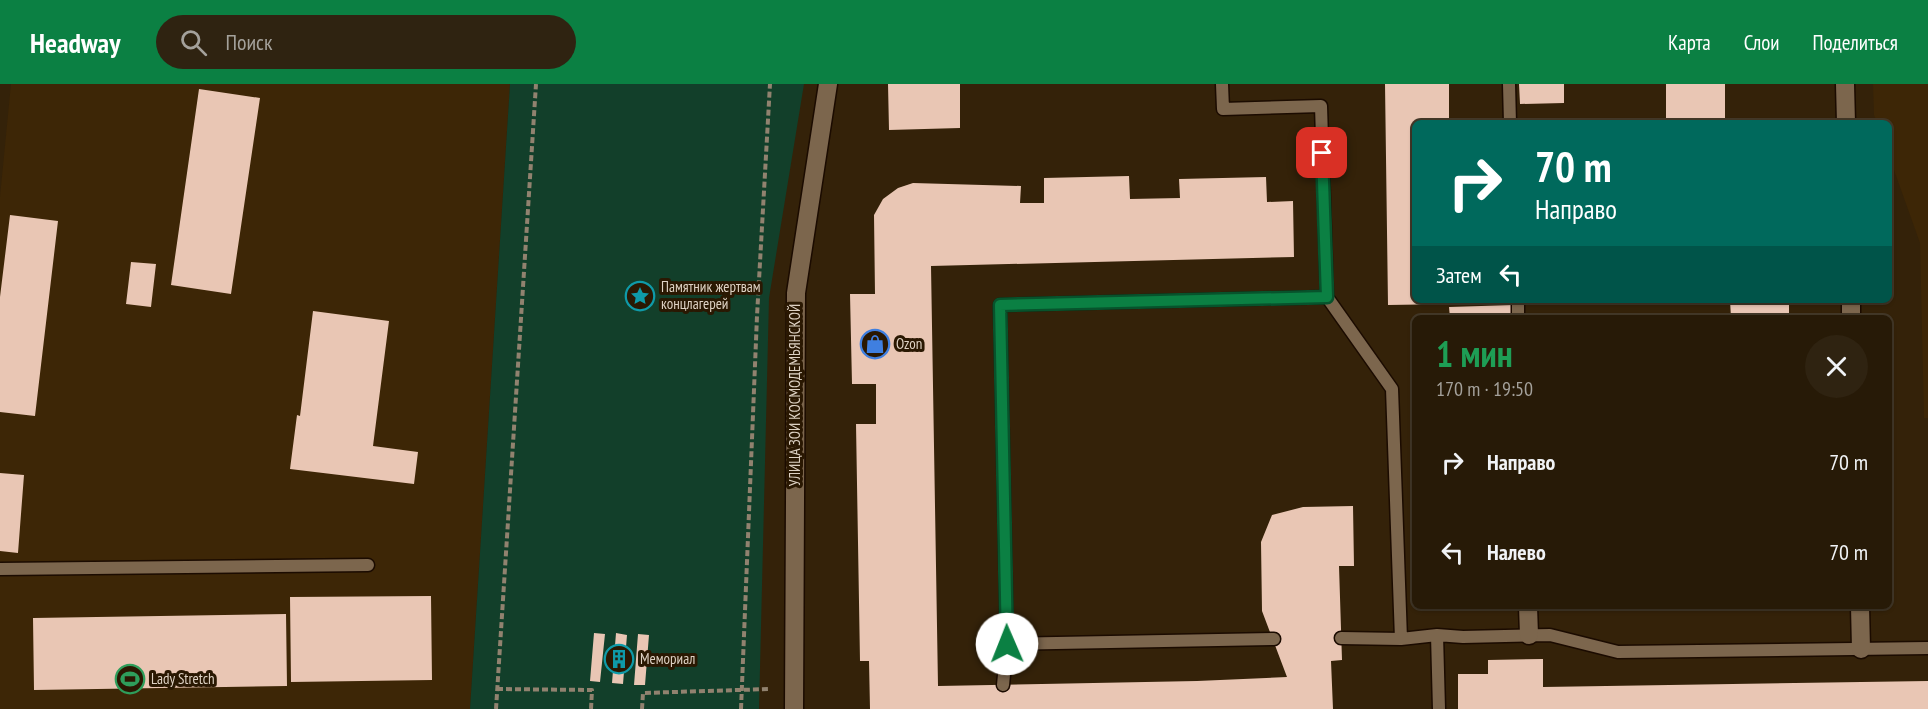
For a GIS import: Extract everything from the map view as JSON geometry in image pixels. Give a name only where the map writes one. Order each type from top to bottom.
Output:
[{"type":"street","name":"УЛИЦА ЗОИ КОСМОДЕМЬЯНСКОЙ","points":[[794,709],[796,293],[828,84]]},
{"type":"street","points":[[1845,84],[1846,120]]},
{"type":"street","points":[[1528,609],[1529,635]]},
{"type":"street","points":[[1860,609],[1861,649]]},
{"type":"lane","points":[[1222,84],[1223,109],[1321,105],[1327,297],[1392,389],[1401,639]]},
{"type":"lane","points":[[1509,84],[1510,120]]},
{"type":"lane","points":[[1003,685],[1007,644],[1000,305],[1327,297]]},
{"type":"lane","points":[[0,569],[368,565]]},
{"type":"lane","points":[[1437,635],[1439,709]]},
{"type":"lane","points":[[1341,638],[1401,639],[1437,635],[1463,637],[1550,635],[1618,652],[1928,648]]},
{"type":"lane","points":[[1007,644],[1274,639]]},
{"type":"path","points":[[496,709],[536,84]]},
{"type":"path","points":[[741,709],[756,327],[770,84]]},
{"type":"path","points":[[497,689],[592,690],[591,709]]},
{"type":"path","points":[[642,709],[644,693],[794,689]]},
{"type":"shaded area","points":[[11,84],[510,84],[470,709],[0,709],[0,197]]},
{"type":"shaded area","points":[[1873,84],[1928,84],[1928,418],[1924,418],[1920,243],[1892,164],[1892,120],[1876,120]]},
{"type":"green space","points":[[510,84],[804,84],[769,298],[759,709],[470,709]]},
{"type":"building","points":[[888,84],[960,84],[960,128],[889,130]]},
{"type":"building","points":[[1385,84],[1449,84],[1449,120],[1412,120],[1412,303],[1452,304],[1388,305]]},
{"type":"building","points":[[1519,84],[1564,84],[1564,103],[1520,104]]},
{"type":"building","points":[[1666,84],[1725,84],[1725,120],[1666,120]]},
{"type":"building","points":[[199,89],[260,98],[231,294],[171,285]]},
{"type":"building","points":[[1129,176],[1130,199],[1180,198],[1179,179],[1266,177],[1267,202],[1293,201],[1294,257],[931,266],[938,686],[1287,677],[1262,611],[1261,542],[1272,515],[1303,507],[1353,506],[1354,566],[1339,566],[1342,660],[1331,661],[1333,709],[870,709],[869,661],[860,661],[856,424],[876,424],[876,384],[852,384],[850,294],[875,294],[874,215],[883,199],[898,188],[913,183],[1021,186],[1020,203],[1044,203],[1044,178]]},
{"type":"building","points":[[10,215],[58,221],[35,416],[0,412],[0,297]]},
{"type":"building","points":[[131,262],[156,264],[151,307],[126,304]]},
{"type":"building","points":[[1730,303],[1789,303],[1789,315],[1731,315]]},
{"type":"building","points":[[1513,305],[1513,315],[1450,315],[1449,307]]},
{"type":"building","points":[[313,311],[389,321],[373,446],[418,452],[414,484],[290,469],[297,415],[300,416]]},
{"type":"building","points":[[0,473],[24,475],[18,553],[0,551]]},
{"type":"building","points":[[431,596],[432,680],[291,682],[290,597]]},
{"type":"building","points":[[286,614],[287,686],[34,690],[33,618]]},
{"type":"building","points":[[594,633],[605,634],[600,682],[590,681]]},
{"type":"building","name":"Мемориал","points":[[616,633],[627,635],[623,684],[612,683]]},
{"type":"building","points":[[638,634],[649,635],[645,685],[634,685]]},
{"type":"building","points":[[1543,659],[1543,687],[1928,681],[1928,709],[1458,709],[1458,674],[1488,674],[1488,660]]},
{"type":"place","name":"Памятник жертвам концлагерей","points":[[640,296]]},
{"type":"place","name":"Ozon","points":[[875,344]]},
{"type":"place","name":"Мемориал","points":[[619,659]]},
{"type":"place","name":"Lady Stretch","points":[[130,679]]},
{"type":"route","points":[[1007,644],[1000,305],[1327,297],[1322,153]]}]
